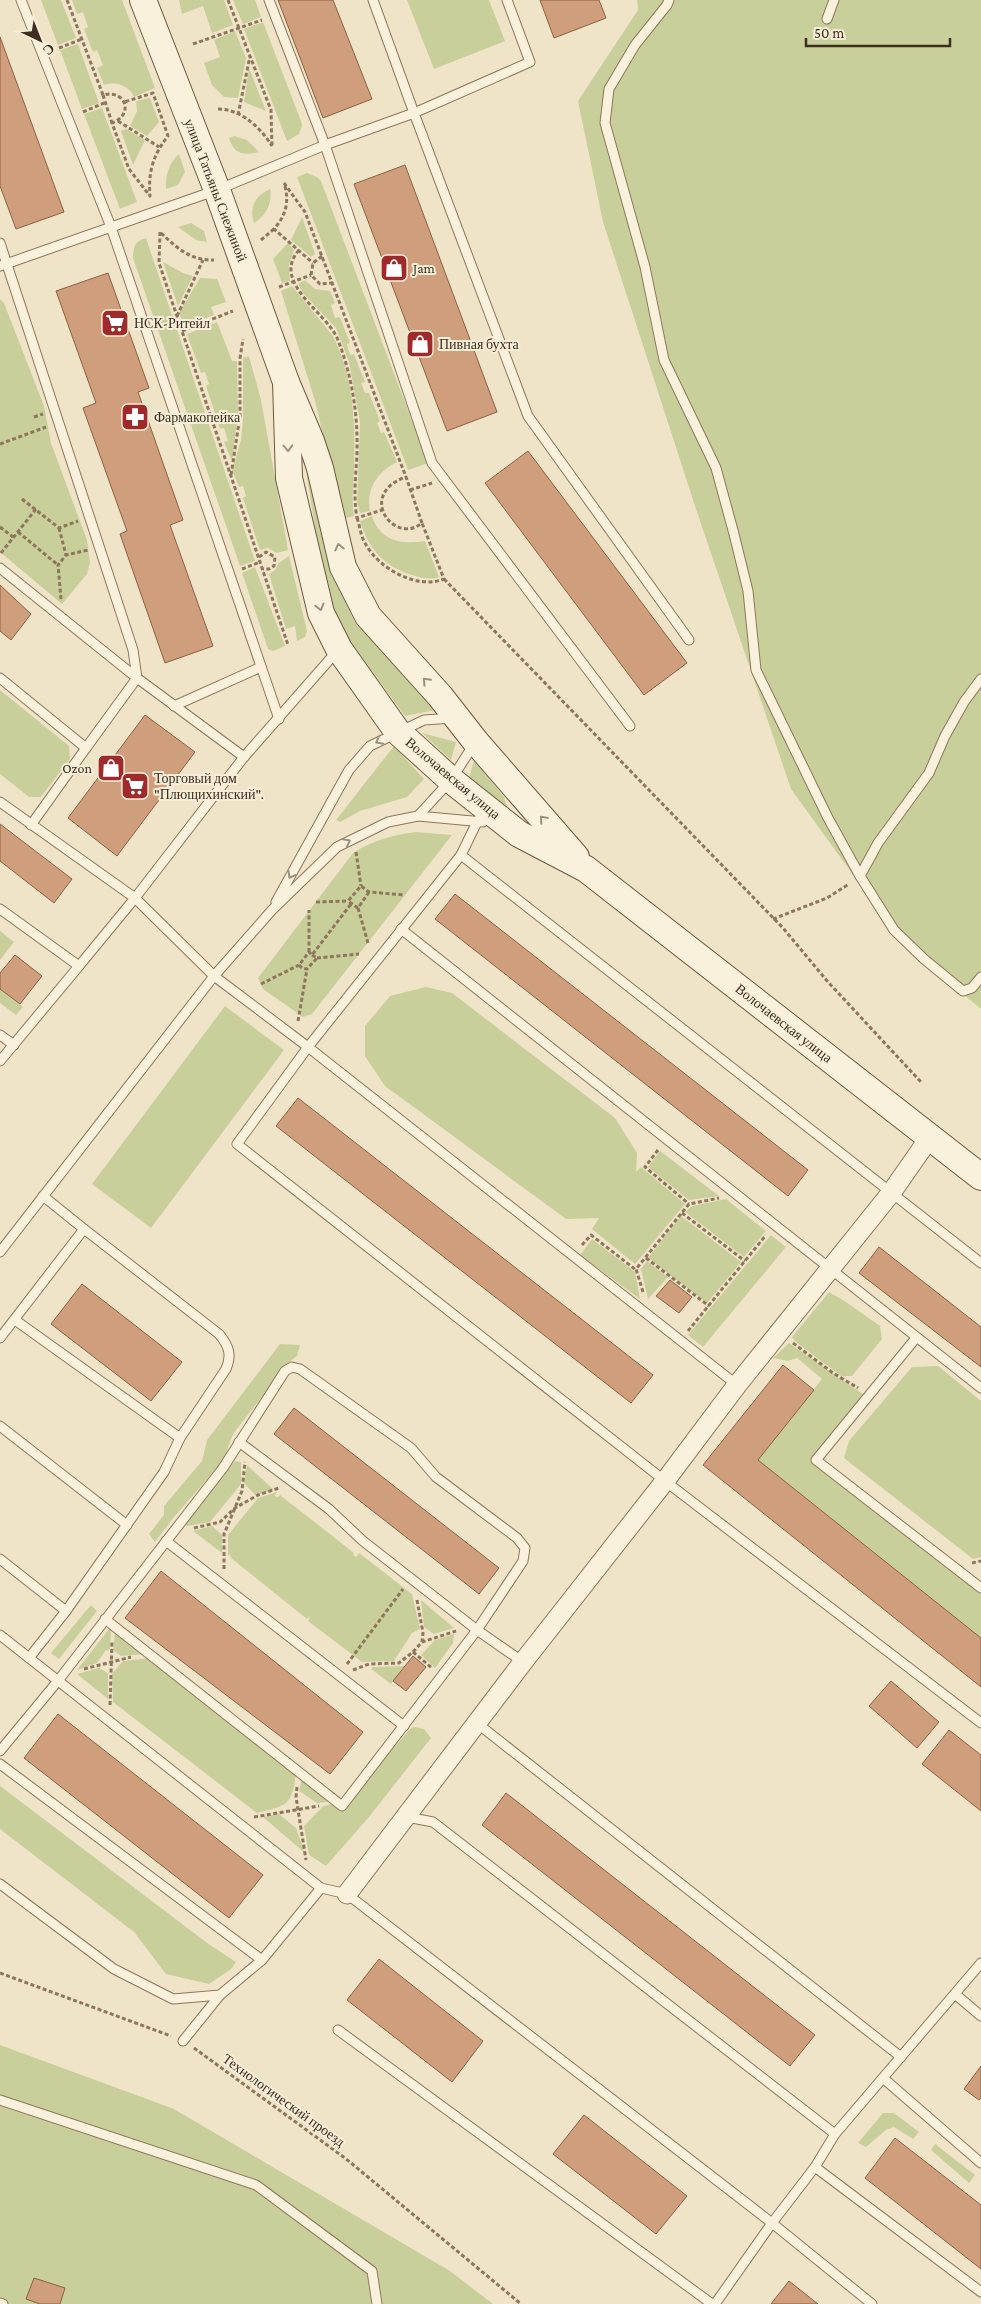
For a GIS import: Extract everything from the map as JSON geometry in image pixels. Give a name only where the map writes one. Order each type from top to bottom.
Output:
[{"type":"street","name":"улица Татьяны Снежиной","points":[[143,0],[217,190],[286,382],[311,441],[320,468],[343,567],[368,616],[458,718]]},
{"type":"street","name":"улица Татьяны Снежиной","points":[[286,382],[289,478],[321,613],[339,649],[397,731]]},
{"type":"street","name":"Волочаевская улица","points":[[458,718],[476,742],[586,869]]},
{"type":"street","name":"Волочаевская улица","points":[[397,731],[451,780],[519,834],[586,869],[981,1177]]},
{"type":"street","points":[[348,1894],[523,1662],[666,1481],[736,1385],[780,1333],[829,1268],[891,1193],[930,1137]]},
{"type":"lane","points":[[22,0],[111,227],[278,719]]},
{"type":"lane","points":[[270,0],[325,145],[432,463],[630,726]]},
{"type":"lane","points":[[373,0],[528,416],[689,640]]},
{"type":"lane","points":[[4,265],[217,190],[325,145],[414,113],[530,62],[507,0]]},
{"type":"lane","points":[[669,0],[635,46],[609,89],[605,123],[645,267],[664,360],[716,468],[748,591],[756,670],[828,818],[860,876],[894,930],[924,959],[963,991],[972,988],[981,977]]},
{"type":"lane","points":[[827,18],[834,0]]},
{"type":"lane","points":[[0,243],[4,265],[133,650],[137,678],[31,825]]},
{"type":"lane","points":[[0,568],[137,678],[244,757]]},
{"type":"lane","points":[[0,1061],[135,898],[244,757],[339,649]]},
{"type":"lane","points":[[174,706],[261,667]]},
{"type":"lane","points":[[0,678],[86,748]]},
{"type":"lane","points":[[860,876],[878,843],[929,773],[945,736],[964,702],[981,680]]},
{"type":"lane","points":[[272,910],[349,770],[370,746],[397,731],[424,720],[458,718]]},
{"type":"lane","points":[[418,816],[451,780],[476,742]]},
{"type":"lane","points":[[0,802],[135,898],[214,976],[308,1047],[736,1385]]},
{"type":"lane","points":[[0,1252],[214,976],[272,910],[337,848],[388,822],[418,816],[478,820],[519,834]]},
{"type":"lane","points":[[478,820],[461,855],[308,1047],[237,1144],[666,1481],[981,1723]]},
{"type":"lane","points":[[461,855],[981,1264]]},
{"type":"lane","points":[[0,909],[79,966]]},
{"type":"lane","points":[[401,929],[981,1388]]},
{"type":"lane","points":[[0,1035],[14,1045]]},
{"type":"lane","points":[[29,1658],[66,1611],[164,1472],[180,1438],[226,1369],[230,1357],[227,1344],[213,1329],[43,1196]]},
{"type":"lane","points":[[0,1338],[84,1228]]},
{"type":"lane","points":[[14,1320],[180,1438]]},
{"type":"lane","points":[[916,1338],[816,1460],[981,1588]]},
{"type":"lane","points":[[0,1751],[64,1674],[105,1619],[223,1468],[285,1371],[296,1367],[411,1448],[436,1477],[517,1538],[525,1548],[524,1557],[516,1572],[477,1630],[342,1806],[105,1619]]},
{"type":"lane","points":[[0,1426],[126,1525]]},
{"type":"lane","points":[[239,1442],[329,1509],[363,1541],[477,1630],[523,1662]]},
{"type":"lane","points":[[166,1541],[404,1726]]},
{"type":"lane","points":[[0,1559],[66,1611]]},
{"type":"lane","points":[[0,1635],[110,1724],[320,1888],[348,1894],[772,2223],[872,2304]]},
{"type":"lane","points":[[478,1724],[901,2057]]},
{"type":"lane","points":[[0,1764],[262,1960]]},
{"type":"lane","points":[[406,1817],[434,1822],[835,2134]]},
{"type":"lane","points":[[0,1884],[114,1969],[173,1999],[220,1995]]},
{"type":"lane","points":[[183,2041],[220,1995],[262,1960],[320,1888]]},
{"type":"lane","points":[[338,2030],[713,2304],[815,2167],[835,2134],[981,1963]]},
{"type":"lane","points":[[955,1994],[981,2016]]},
{"type":"lane","points":[[883,2078],[981,2162]]},
{"type":"lane","points":[[0,2100],[256,2185],[372,2271],[377,2304]]},
{"type":"lane","points":[[815,2167],[981,2292]]},
{"type":"path","points":[[67,0],[83,39],[103,95],[104,103],[129,169],[150,196],[150,169],[160,147],[168,136],[153,93],[124,102]]},
{"type":"path","points":[[218,109],[238,115],[252,122],[267,137],[272,147],[271,110],[228,0]]},
{"type":"path","points":[[193,44],[262,20]]},
{"type":"path","points":[[60,48],[83,39]]},
{"type":"path","points":[[238,115],[250,56]]},
{"type":"path","points":[[103,95],[111,93],[118,96],[124,102],[125,111],[123,116],[112,123]]},
{"type":"path","points":[[83,112],[104,103]]},
{"type":"path","points":[[117,121],[160,147]]},
{"type":"path","points":[[261,240],[274,229],[286,210],[288,197],[284,183],[305,212],[444,579],[773,919],[921,1082]]},
{"type":"path","points":[[274,229],[313,263]]},
{"type":"path","points":[[214,260],[203,260],[186,254],[160,232],[159,263],[288,645]]},
{"type":"path","points":[[298,250],[292,266],[294,282],[302,296],[323,317],[337,337],[349,373],[356,419],[357,452],[354,492],[365,544],[382,564],[399,574],[419,581],[437,582],[444,579]]},
{"type":"path","points":[[310,275],[313,263],[322,256]]},
{"type":"path","points":[[176,316],[203,260]]},
{"type":"path","points":[[310,275],[320,284],[332,283]]},
{"type":"path","points":[[279,287],[310,275]]},
{"type":"path","points":[[182,331],[232,311]]},
{"type":"path","points":[[231,475],[240,416],[240,358],[243,339]]},
{"type":"path","points":[[0,444],[49,426]]},
{"type":"path","points":[[406,477],[395,481],[384,492],[381,500],[382,510],[389,522],[396,526],[412,528],[422,523]]},
{"type":"path","points":[[410,490],[435,482]]},
{"type":"path","points":[[22,499],[59,528],[66,555]]},
{"type":"path","points":[[1,553],[36,510]]},
{"type":"path","points":[[358,518],[382,510]]},
{"type":"path","points":[[59,528],[81,520]]},
{"type":"path","points":[[0,527],[13,538]]},
{"type":"path","points":[[18,532],[58,565]]},
{"type":"path","points":[[62,604],[58,565],[66,555],[88,550]]},
{"type":"path","points":[[258,557],[266,552],[275,557],[282,557]]},
{"type":"path","points":[[262,569],[271,568],[275,563],[275,557]]},
{"type":"path","points":[[241,569],[260,562]]},
{"type":"path","points":[[261,984],[299,965],[311,953],[350,903],[360,886],[356,851]]},
{"type":"path","points":[[773,919],[827,898],[860,876]]},
{"type":"path","points":[[360,886],[370,892],[406,895]]},
{"type":"path","points":[[358,908],[370,892]]},
{"type":"path","points":[[316,902],[350,903],[358,908],[368,943]]},
{"type":"path","points":[[309,910],[311,953],[317,958]]},
{"type":"path","points":[[298,1021],[307,969],[317,958],[359,954]]},
{"type":"path","points":[[299,965],[307,969]]},
{"type":"path","points":[[666,1139],[644,1167],[689,1204]]},
{"type":"path","points":[[637,1270],[689,1204],[737,1195]]},
{"type":"path","points":[[682,1212],[745,1261]]},
{"type":"path","points":[[680,1341],[775,1225]]},
{"type":"path","points":[[573,1256],[591,1235],[637,1270],[644,1298],[645,1313]]},
{"type":"path","points":[[646,1258],[709,1306]]},
{"type":"path","points":[[780,1333],[833,1373],[864,1392],[867,1397]]},
{"type":"path","points":[[224,1586],[224,1534],[242,1491],[244,1466],[248,1449]]},
{"type":"path","points":[[166,1541],[180,1532],[220,1522],[235,1508],[258,1496],[293,1483]]},
{"type":"path","points":[[415,1581],[423,1633],[422,1642]]},
{"type":"path","points":[[338,1675],[415,1581]]},
{"type":"path","points":[[110,1724],[114,1625]]},
{"type":"path","points":[[338,1675],[369,1664],[399,1662],[413,1652],[422,1642],[454,1631],[477,1630]]},
{"type":"path","points":[[413,1652],[442,1677]]},
{"type":"path","points":[[64,1674],[121,1658],[151,1655]]},
{"type":"path","points":[[300,1773],[296,1798],[307,1854],[305,1876]]},
{"type":"path","points":[[237,1823],[260,1815],[339,1803]]},
{"type":"path","name":"Технологический проезд","points":[[0,1974],[183,2041],[345,2158],[521,2304]]},
{"type":"green space","points":[[41,0],[61,0],[76,38],[58,45]]},
{"type":"green space","points":[[72,0],[122,0],[155,88],[134,97],[129,90],[121,85],[104,85],[97,68],[103,65],[97,50],[93,52],[84,29],[88,27],[83,12],[77,14]]},
{"type":"green space","points":[[179,0],[224,0],[233,25],[212,33],[203,6],[182,14]]},
{"type":"green space","points":[[233,0],[255,0],[261,17],[243,24]]},
{"type":"green space","points":[[407,0],[489,0],[505,41],[434,69]]},
{"type":"green space","points":[[637,0],[981,0],[981,1009],[903,944],[791,789],[696,509],[603,222],[578,101],[638,10]]},
{"type":"green space","points":[[263,22],[301,121],[302,126],[299,134],[287,141],[244,29]]},
{"type":"green space","points":[[235,31],[246,58],[238,98],[224,97],[212,85],[204,63],[220,57],[214,40]]},
{"type":"green space","points":[[78,44],[99,103],[82,109],[60,50]]},
{"type":"green space","points":[[249,68],[266,111],[244,102]]},
{"type":"green space","points":[[150,98],[159,122],[147,136],[130,126],[137,111],[136,101]]},
{"type":"green space","points":[[102,108],[137,202],[120,209],[84,114]]},
{"type":"green space","points":[[126,129],[145,140],[133,165],[121,131]]},
{"type":"green space","points":[[234,136],[247,140],[259,152],[244,154],[236,151],[229,138]]},
{"type":"green space","points":[[179,154],[185,172],[178,185],[166,189],[168,170]]},
{"type":"green space","points":[[307,173],[321,181],[428,463],[408,470],[297,177]]},
{"type":"green space","points":[[270,189],[271,194],[268,208],[262,217],[254,223],[252,212],[254,203],[260,195]]},
{"type":"green space","points":[[302,217],[315,254],[311,257],[291,240]]},
{"type":"green space","points":[[191,223],[204,231],[207,242],[196,240],[178,227]]},
{"type":"green space","points":[[146,238],[255,561],[240,566],[133,258],[135,245]]},
{"type":"green space","points":[[288,243],[294,250],[289,265],[290,281],[282,283],[273,259]]},
{"type":"green space","points":[[163,262],[183,273],[193,276],[178,306]]},
{"type":"green space","points":[[200,278],[217,279],[226,302],[211,307],[214,315],[184,326],[179,313]]},
{"type":"green space","points":[[305,280],[315,289],[330,291],[335,303],[331,305],[335,318],[340,317],[350,343],[347,344],[350,355],[354,354],[365,382],[361,383],[365,393],[369,393],[380,421],[377,423],[381,433],[384,432],[397,462],[384,471],[374,482],[370,495],[370,511],[360,513],[357,503],[360,422],[349,362],[336,328],[303,293],[298,284]]},
{"type":"green space","points":[[292,286],[333,336],[340,351],[349,383],[354,416],[354,516],[343,519],[315,401],[281,291]]},
{"type":"green space","points":[[0,299],[4,303],[44,406],[51,443],[87,540],[90,563],[87,574],[62,604],[0,552]]},
{"type":"green space","points":[[217,322],[232,361],[237,361],[238,413],[232,461],[224,442],[228,441],[224,428],[220,429],[206,386],[209,384],[205,372],[201,373],[187,334]]},
{"type":"green space","points":[[249,356],[261,400],[288,550],[277,553],[268,548],[260,550],[243,498],[246,496],[243,486],[239,487],[232,470],[241,440],[243,358]]},
{"type":"green space","points":[[304,458],[335,580],[355,622],[440,709],[405,716],[344,633],[325,590]]},
{"type":"green space","points":[[372,516],[380,531],[386,536],[400,541],[425,541],[439,577],[422,578],[415,576],[393,567],[378,555],[368,540],[360,521]]},
{"type":"green space","points":[[289,556],[307,631],[305,637],[297,641],[295,626],[286,629],[269,574]]},
{"type":"green space","points":[[255,567],[285,646],[273,651],[268,649],[242,573]]},
{"type":"green space","points":[[0,690],[69,746],[70,759],[41,797],[29,797],[0,774]]},
{"type":"green space","points":[[422,733],[456,742],[451,760]]},
{"type":"green space","points":[[394,746],[424,779],[407,797],[360,811],[340,822],[336,820]]},
{"type":"green space","points":[[474,761],[504,797],[506,805],[496,801],[469,778]]},
{"type":"green space","points":[[416,832],[452,835],[312,1014],[303,1017],[263,989],[258,978],[353,853],[383,839]]},
{"type":"green space","points":[[0,931],[14,942],[0,960]]},
{"type":"green space","points":[[426,987],[452,993],[615,1118],[637,1153],[636,1172],[641,1167],[685,1204],[635,1264],[592,1229],[599,1218],[566,1219],[385,1086],[365,1056],[365,1026],[390,996]]},
{"type":"green space","points":[[0,989],[23,1007],[16,1015],[0,1003]]},
{"type":"green space","points":[[225,1006],[284,1050],[151,1228],[92,1184]]},
{"type":"green space","points":[[660,1151],[719,1196],[689,1200],[648,1167]]},
{"type":"green space","points":[[726,1199],[766,1231],[744,1257],[685,1212],[692,1206]]},
{"type":"green space","points":[[681,1216],[741,1262],[707,1303],[648,1258]]},
{"type":"green space","points":[[771,1235],[786,1247],[703,1347],[688,1335]]},
{"type":"green space","points":[[592,1239],[635,1272],[640,1299],[580,1255]]},
{"type":"green space","points":[[647,1261],[668,1277],[648,1299],[641,1269]]},
{"type":"green space","points":[[829,1292],[880,1326],[882,1339],[852,1376],[841,1376],[792,1337]]},
{"type":"green space","points":[[789,1343],[867,1397],[816,1460],[981,1591],[981,1638],[758,1460],[822,1379],[797,1358],[788,1361],[773,1358]]},
{"type":"green space","points":[[280,1344],[300,1345],[297,1356],[287,1364],[233,1434],[223,1461],[174,1517],[155,1542],[149,1534],[164,1515],[164,1506],[202,1461],[207,1440]]},
{"type":"green space","points":[[938,1366],[981,1401],[981,1557],[973,1559],[844,1458],[849,1441],[912,1367]]},
{"type":"green space","points":[[235,1461],[241,1462],[241,1484],[210,1522],[187,1526],[185,1524]]},
{"type":"green space","points":[[247,1465],[274,1490],[255,1495],[244,1483]]},
{"type":"green space","points":[[277,1492],[275,1496],[278,1497],[280,1495],[354,1553],[353,1555],[356,1557],[359,1553],[412,1594],[420,1629],[412,1633],[394,1661],[362,1662],[308,1621],[310,1616],[307,1619],[231,1558],[230,1554],[228,1556],[228,1535],[258,1498]]},
{"type":"green space","points":[[212,1526],[222,1535],[222,1553],[193,1531]]},
{"type":"green space","points":[[421,1600],[454,1628],[434,1634],[424,1627]]},
{"type":"green space","points":[[91,1605],[97,1611],[59,1659],[51,1653]]},
{"type":"green space","points":[[109,1629],[111,1629],[110,1649],[105,1651],[97,1663],[77,1670]]},
{"type":"green space","points":[[115,1632],[146,1654],[121,1656],[113,1650]]},
{"type":"green space","points":[[454,1634],[453,1643],[435,1668],[421,1655],[435,1640]]},
{"type":"green space","points":[[150,1658],[296,1772],[293,1792],[287,1802],[276,1808],[257,1813],[113,1702],[112,1674],[123,1661]]},
{"type":"green space","points":[[404,1666],[391,1684],[371,1669],[374,1667]]},
{"type":"green space","points":[[99,1668],[108,1673],[108,1699],[77,1674]]},
{"type":"green space","points":[[414,1727],[424,1729],[431,1738],[369,1817],[326,1866],[309,1855],[304,1826],[323,1806],[347,1801],[410,1729]]},
{"type":"green space","points":[[304,1770],[344,1800],[317,1803],[299,1791]]},
{"type":"green space","points":[[0,1786],[210,1945],[236,1962],[231,1969],[209,1984],[166,1974],[134,1932],[0,1829]]},
{"type":"green space","points":[[279,1814],[296,1828],[305,1853],[263,1817]]},
{"type":"green space","points":[[0,2045],[174,2109],[450,2271],[493,2304],[0,2304]]},
{"type":"green space","points":[[883,2113],[894,2113],[919,2132],[913,2139],[894,2127],[886,2130],[866,2147],[858,2143]]},
{"type":"green space","points":[[935,2144],[975,2175],[969,2183],[931,2150]]},
{"type":"building","points":[[278,0],[333,0],[372,99],[323,118]]},
{"type":"building","points":[[540,0],[599,0],[606,18],[554,38]]},
{"type":"building","points":[[0,37],[64,212],[16,229],[0,186]]},
{"type":"building","points":[[405,165],[497,412],[447,431],[354,184]]},
{"type":"building","points":[[108,273],[149,388],[138,392],[183,520],[170,525],[213,646],[165,663],[120,534],[127,531],[83,408],[96,403],[56,291]]},
{"type":"building","points":[[528,451],[687,663],[644,695],[485,483]]},
{"type":"building","points":[[0,585],[31,614],[11,640],[0,631]]},
{"type":"building","points":[[145,715],[195,752],[117,856],[68,818]]},
{"type":"building","points":[[0,824],[72,879],[54,903],[0,861]]},
{"type":"building","points":[[455,894],[808,1170],[788,1196],[435,919]]},
{"type":"building","points":[[15,955],[42,976],[20,1004],[0,989],[0,973]]},
{"type":"building","points":[[298,1098],[653,1375],[631,1403],[276,1126]]},
{"type":"building","points":[[879,1247],[981,1327],[981,1367],[859,1273]]},
{"type":"building","points":[[670,1280],[692,1297],[679,1313],[656,1296]]},
{"type":"building","points":[[82,1284],[182,1362],[151,1401],[51,1324]]},
{"type":"building","points":[[783,1365],[814,1390],[758,1460],[981,1638],[981,1687],[703,1465]]},
{"type":"building","points":[[294,1408],[499,1568],[479,1594],[274,1434]]},
{"type":"building","points":[[161,1571],[363,1732],[330,1774],[125,1618]]},
{"type":"building","points":[[413,1656],[426,1667],[406,1691],[393,1681]]},
{"type":"building","points":[[891,1681],[939,1722],[917,1748],[869,1706]]},
{"type":"building","points":[[58,1714],[263,1875],[229,1918],[24,1758]]},
{"type":"building","points":[[949,1730],[981,1755],[981,1811],[922,1764]]},
{"type":"building","points":[[506,1793],[815,2035],[790,2066],[482,1825]]},
{"type":"building","points":[[379,1959],[483,2041],[452,2082],[347,2000]]},
{"type":"building","points":[[981,2066],[981,2098],[979,2100],[964,2089]]},
{"type":"building","points":[[584,2115],[687,2196],[656,2234],[553,2154]]},
{"type":"building","points":[[895,2138],[981,2205],[981,2269],[865,2178]]},
{"type":"building","points":[[34,2278],[65,2288],[60,2304],[40,2304],[26,2299]]},
{"type":"building","points":[[789,2281],[818,2304],[771,2304]]},
{"type":"place","name":"Jam","points":[[394,268]]},
{"type":"place","name":"НСК-Ритейл","points":[[115,323]]},
{"type":"place","name":"Пивная бухта","points":[[420,344]]},
{"type":"place","name":"Фармакопейка","points":[[135,417]]},
{"type":"place","name":"Ozon","points":[[111,768]]},
{"type":"place","name":"Торговый дом \"Плющихинский\".","points":[[135,786]]}]
